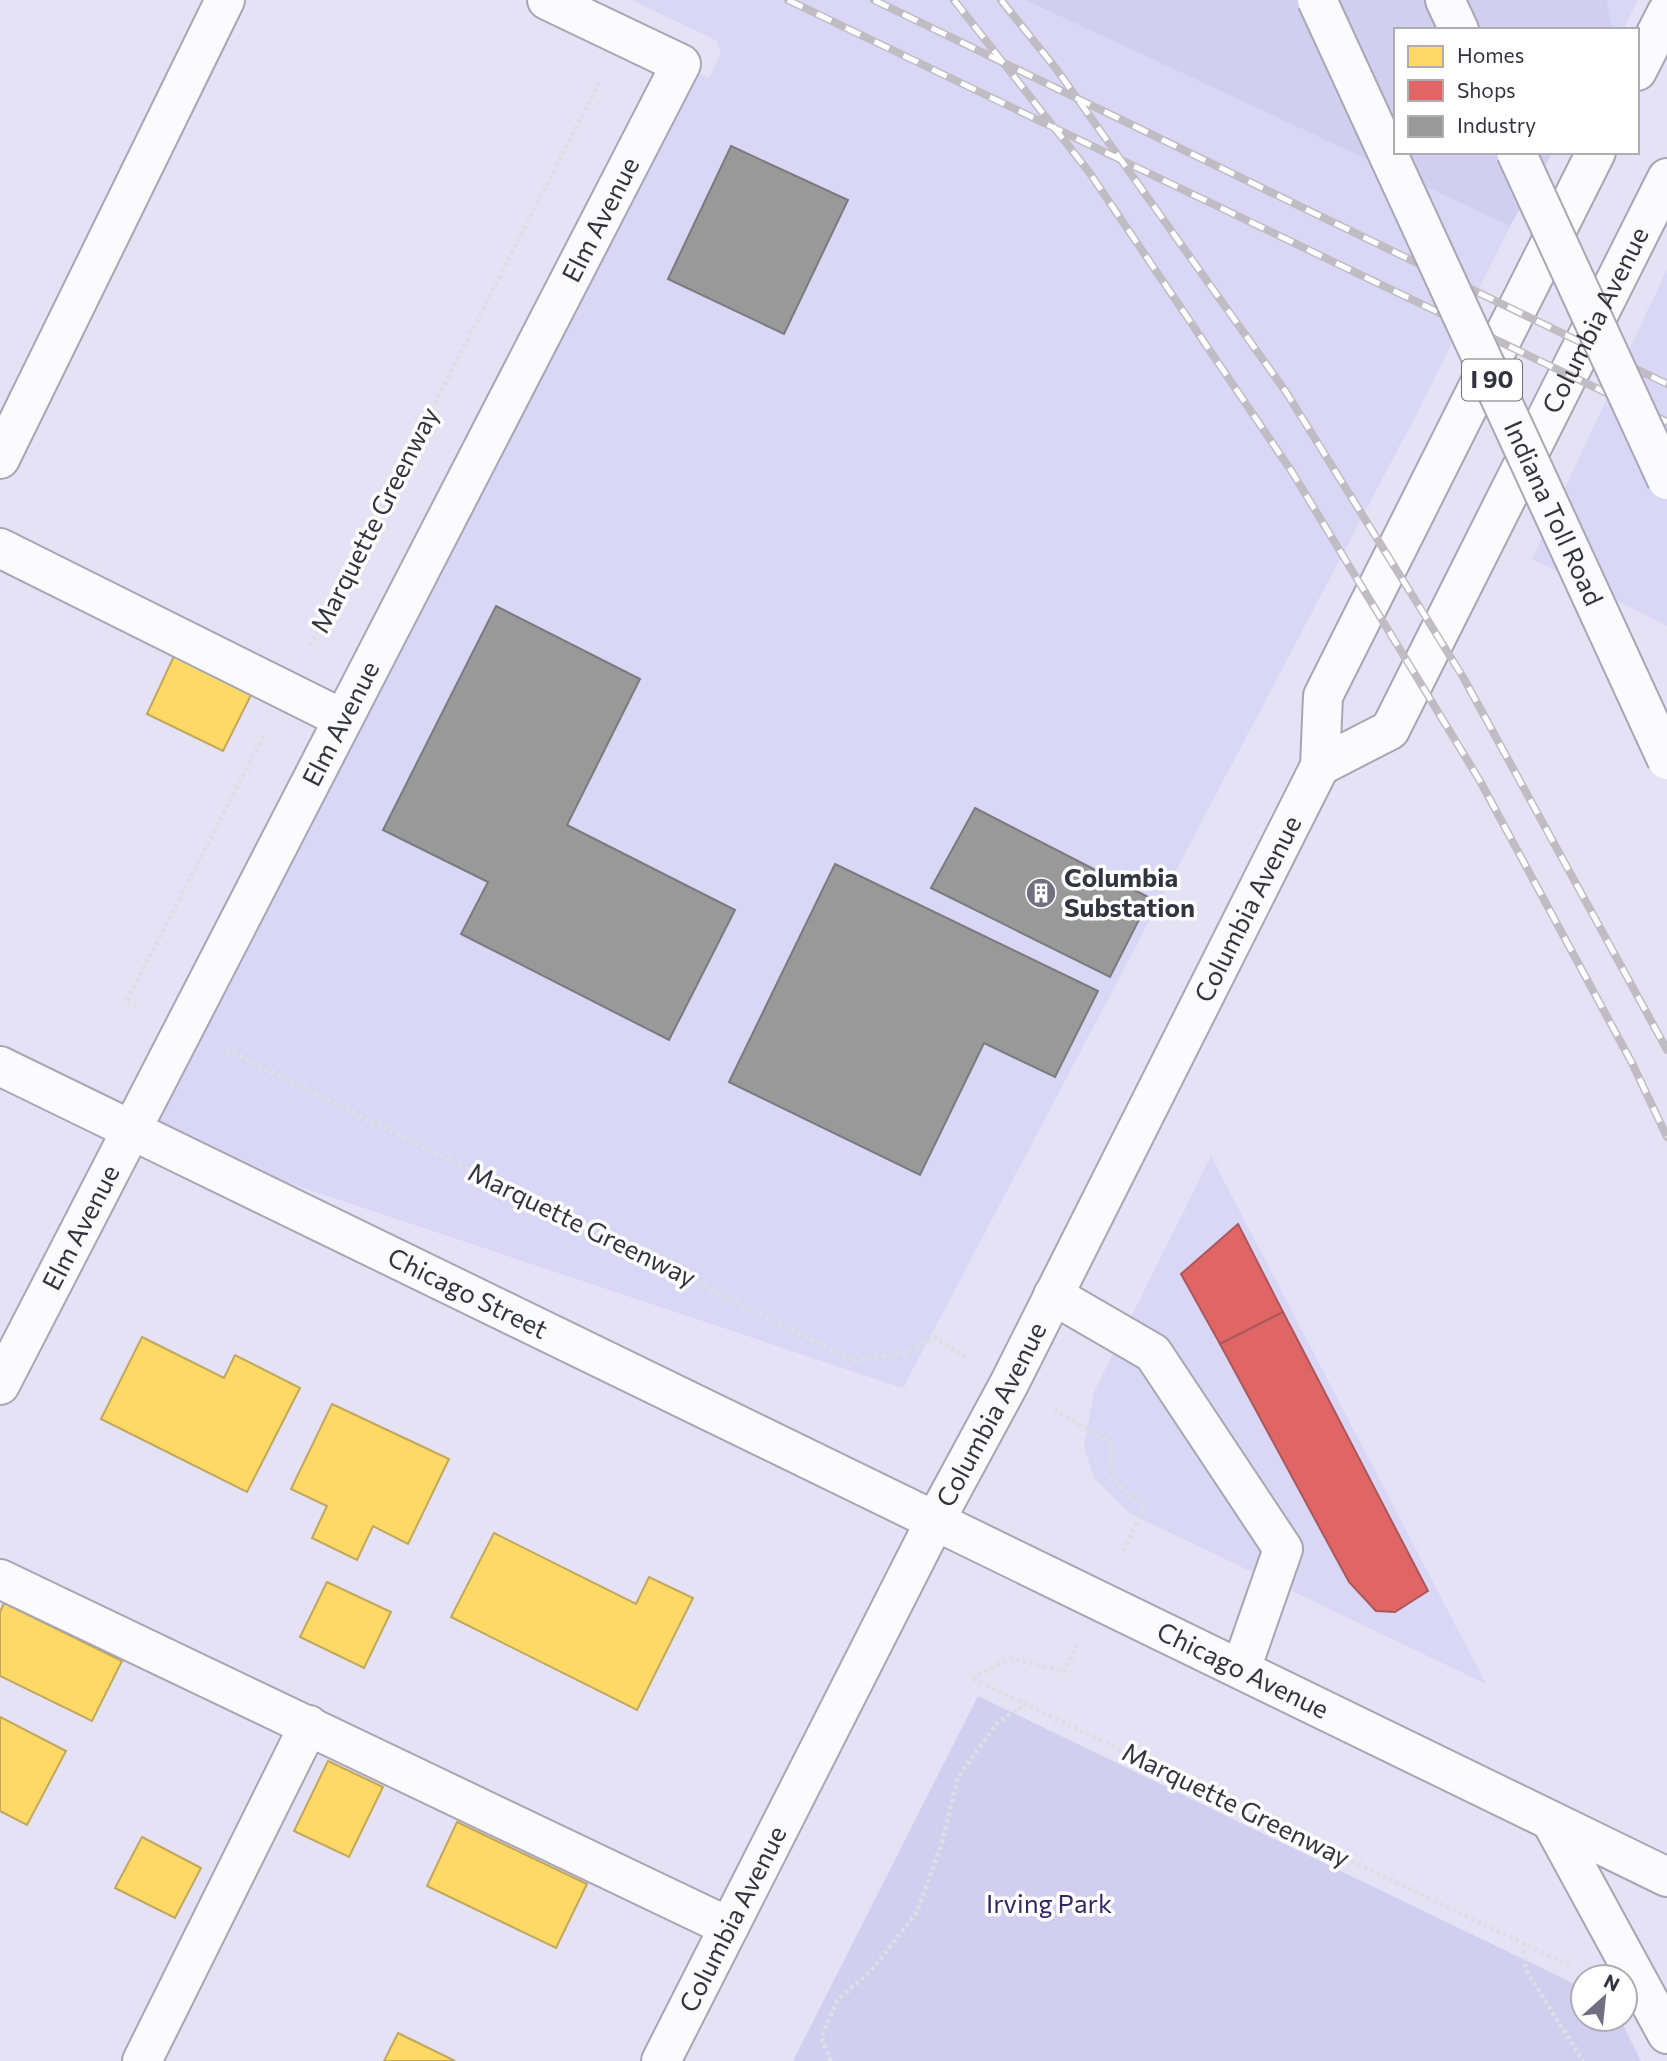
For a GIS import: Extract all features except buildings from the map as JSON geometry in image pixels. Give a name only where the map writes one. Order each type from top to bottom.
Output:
[{"type":"main road","points":[[0,459],[225,0]]},
{"type":"main road","points":[[547,0],[622,37]]},
{"type":"main road","name":"Indiana Toll Road","points":[[1317,0],[1667,760]]},
{"type":"main road","points":[[1445,0],[1458,28]]},
{"type":"main road","points":[[1639,67],[1667,12]]},
{"type":"main road","name":"Elm Avenue","points":[[0,1385],[681,64],[622,37]]},
{"type":"main road","points":[[1517,154],[1667,480]]},
{"type":"main road","name":"Columbia Avenue","points":[[661,2061],[936,1519],[1053,1296],[1320,766],[1323,696],[1595,154]]},
{"type":"main road","name":"Columbia Avenue","points":[[1320,766],[1390,730],[1667,178]]},
{"type":"main road","points":[[0,548],[343,719]]},
{"type":"main road","name":"Chicago Street","points":[[0,1066],[936,1519]]},
{"type":"main road","points":[[1053,1296],[1153,1353],[1283,1549],[1241,1669]]},
{"type":"main road","name":"Chicago Avenue","points":[[936,1519],[1551,1821]]},
{"type":"main road","points":[[0,1579],[729,1927]]},
{"type":"main road","points":[[142,2061],[309,1726]]},
{"type":"main road","points":[[1551,1821],[1667,1877]]},
{"type":"main road","points":[[1551,1821],[1667,2034]]},
{"type":"path","name":"Marquette Greenway","points":[[126,1002],[622,37]]},
{"type":"path","name":"Marquette Greenway","points":[[234,1054],[855,1361],[908,1352],[934,1337]]},
{"type":"path","points":[[1111,1443],[1112,1479],[1144,1509]]},
{"type":"path","name":"Marquette Greenway","points":[[1063,1672],[1011,1658],[972,1678],[1569,1965]]},
{"type":"path","points":[[831,2061],[821,2037],[838,1998],[870,1972],[916,1912],[940,1846],[958,1777],[997,1723],[1026,1704]]},
{"type":"path","points":[[1523,1943],[1526,1970],[1583,2061]]},
{"type":"shaded area","points":[[632,0],[1025,0],[1510,226],[1415,417],[903,1388],[130,1130],[681,64],[709,78],[721,53],[717,41]]},
{"type":"shaded area","points":[[1607,0],[1638,0],[1624,28],[1612,28]]},
{"type":"shaded area","points":[[1667,269],[1667,626],[1532,559]]},
{"type":"shaded area","points":[[1211,1156],[1486,1684],[1129,1513],[1094,1478],[1084,1447],[1094,1392]]},
{"type":"green space","points":[[1025,0],[1607,0],[1612,28],[1394,28],[1394,154],[1552,154],[1510,226]]},
{"type":"green space","name":"Irving Park","points":[[978,1696],[1569,1981],[1569,2033],[1627,2033],[1641,2061],[793,2061]]},
{"type":"railway","points":[[788,0],[1667,422]]},
{"type":"railway","points":[[874,0],[1667,384]]},
{"type":"railway","points":[[954,0],[1089,172],[1292,472],[1480,781],[1632,1063],[1667,1137]]},
{"type":"railway","points":[[1001,0],[1057,70],[1286,392],[1463,677],[1667,1050]]},
{"type":"place","name":"Columbia Substation","points":[[1041,893]]}]
